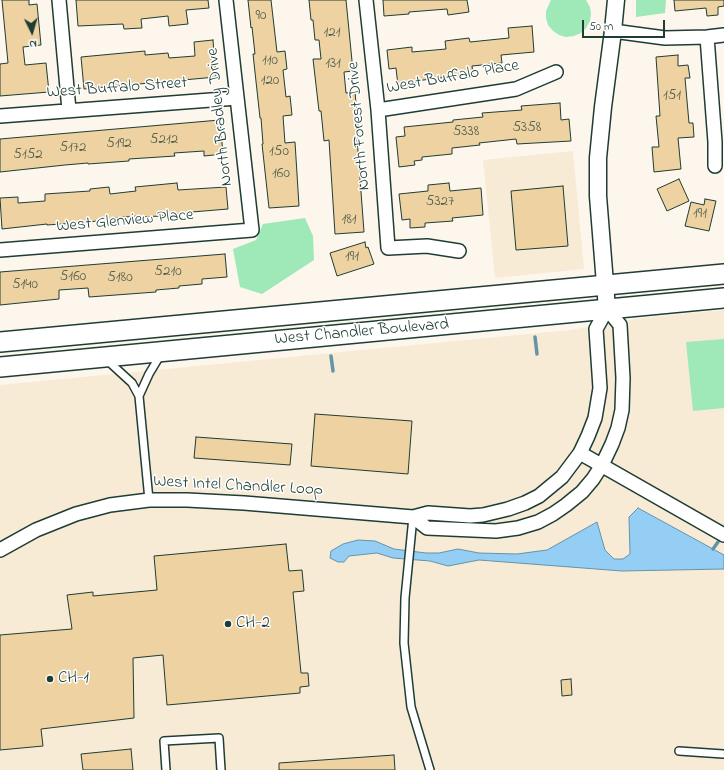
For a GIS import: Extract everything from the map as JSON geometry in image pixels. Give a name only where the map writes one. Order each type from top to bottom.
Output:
[{"type":"main road","name":"West Chandler Boulevard","points":[[0,342],[724,274]]},
{"type":"main road","name":"West Chandler Boulevard","points":[[0,367],[724,298]]},
{"type":"street","points":[[59,0],[69,110]]},
{"type":"street","name":"North Bradley Drive","points":[[226,0],[252,230]]},
{"type":"street","name":"North Forest Drive","points":[[366,0],[378,110],[388,248],[427,246],[459,251]]},
{"type":"street","points":[[607,309],[598,196],[598,158],[616,0]]},
{"type":"street","points":[[613,31],[665,38],[724,35]]},
{"type":"street","points":[[707,37],[715,142],[715,166]]},
{"type":"street","name":"West Buffalo Place","points":[[378,110],[516,89],[556,72]]},
{"type":"street","name":"West Buffalo Street","points":[[0,116],[237,98]]},
{"type":"street","name":"West Glenview Place","points":[[0,250],[252,230]]},
{"type":"street","name":"West Intel Chandler Loop","points":[[0,550],[36,530],[76,514],[110,505],[149,500],[244,503],[413,518],[428,513],[483,515],[508,510],[526,503],[554,485],[569,469],[580,453],[595,418],[600,388],[596,329],[607,309],[620,325],[623,395],[622,410],[618,428],[602,465],[582,492],[566,505],[538,522],[518,528],[496,531],[481,531],[427,528],[413,518]]},
{"type":"street","points":[[580,453],[724,535]]},
{"type":"lane","points":[[139,396],[149,374],[163,351]]},
{"type":"lane","points":[[104,357],[132,383],[139,396],[149,500]]},
{"type":"lane","points":[[413,518],[405,598],[404,643],[410,707],[430,770]]},
{"type":"lane","points":[[166,770],[164,741],[219,738],[221,770]]},
{"type":"lane","points":[[679,751],[724,754]]},
{"type":"shaded area","points":[[573,151],[584,269],[495,278],[483,160]]},
{"type":"shaded area","points":[[724,310],[724,770],[0,770],[0,385],[570,330],[641,318]]},
{"type":"green space","points":[[551,0],[586,0],[590,7],[591,14],[590,21],[586,28],[581,33],[566,37],[553,31],[548,25],[546,18],[546,11]]},
{"type":"green space","points":[[636,0],[666,0],[665,13],[636,17]]},
{"type":"green space","points":[[305,218],[313,236],[314,260],[262,294],[240,287],[233,249],[256,240],[263,224]]},
{"type":"green space","points":[[724,339],[724,408],[693,411],[686,342]]},
{"type":"water","points":[[638,508],[724,555],[724,569],[622,571],[479,560],[448,566],[430,561],[393,558],[377,553],[349,556],[344,562],[338,562],[330,558],[331,551],[343,544],[358,540],[375,541],[394,549],[426,553],[439,553],[458,549],[479,553],[517,554],[547,550],[597,522],[605,550],[614,559],[623,559],[630,554],[629,517]]},
{"type":"building","points":[[2,0],[29,0],[29,5],[37,4],[41,45],[23,47],[25,65],[46,63],[49,92],[0,96],[0,64],[8,63]]},
{"type":"building","points":[[76,0],[208,0],[209,8],[186,10],[188,24],[169,26],[168,16],[141,19],[142,28],[124,29],[123,24],[78,26]]},
{"type":"building","points":[[248,0],[271,0],[277,52],[285,51],[287,69],[283,70],[286,97],[290,96],[292,115],[283,116],[285,143],[295,142],[299,206],[269,208],[262,144],[261,118],[253,54],[255,54]]},
{"type":"building","points":[[309,0],[346,0],[353,71],[344,72],[346,93],[355,92],[364,232],[335,234],[329,140],[324,141],[313,59],[321,59],[319,40],[315,40]]},
{"type":"building","points":[[383,0],[467,0],[469,12],[448,15],[447,9],[409,12],[409,14],[384,16]]},
{"type":"building","points":[[674,0],[724,0],[724,6],[718,7],[718,15],[707,16],[706,8],[675,11]]},
{"type":"building","points":[[532,26],[534,52],[501,55],[502,63],[472,66],[473,74],[415,81],[416,84],[398,86],[396,68],[389,69],[387,50],[412,47],[412,52],[446,49],[445,41],[469,38],[470,42],[509,38],[508,28]]},
{"type":"building","points":[[213,40],[216,77],[84,89],[81,57],[145,51],[145,55],[168,53],[169,58],[195,56],[194,42]]},
{"type":"building","points":[[678,55],[678,66],[688,65],[690,78],[685,78],[689,123],[693,123],[694,137],[678,138],[681,169],[654,172],[652,147],[659,147],[656,116],[660,116],[656,57]]},
{"type":"building","points":[[560,103],[561,120],[569,119],[571,141],[517,144],[516,139],[479,143],[480,145],[452,148],[452,154],[422,157],[422,160],[414,161],[415,165],[399,167],[396,137],[405,136],[404,127],[483,117],[482,113],[522,110],[521,106]]},
{"type":"building","points":[[220,120],[223,154],[204,156],[204,151],[174,153],[175,156],[129,159],[129,161],[88,163],[0,172],[0,139]]},
{"type":"building","points":[[679,179],[689,201],[667,211],[657,189]]},
{"type":"building","points":[[177,183],[178,190],[226,187],[228,209],[162,216],[112,218],[89,222],[47,224],[2,229],[0,198],[18,197],[18,203],[45,201],[45,194],[90,191],[90,189],[109,187],[110,194],[136,191],[135,187]]},
{"type":"building","points":[[449,183],[450,191],[481,188],[483,215],[452,218],[453,221],[425,223],[425,227],[410,228],[410,219],[402,220],[399,194],[428,191],[428,185]]},
{"type":"building","points":[[563,186],[568,246],[516,250],[511,191]]},
{"type":"building","points":[[705,199],[716,201],[709,231],[685,226],[691,202],[704,205]]},
{"type":"building","points":[[365,242],[366,248],[368,247],[374,264],[337,276],[330,253]]},
{"type":"building","points":[[225,254],[227,277],[202,279],[202,284],[156,290],[156,292],[89,297],[88,288],[59,290],[59,299],[0,305],[0,272]]},
{"type":"building","points":[[315,414],[412,421],[408,474],[311,466]]},
{"type":"building","points":[[196,437],[292,444],[290,465],[194,458]]},
{"type":"building","points":[[286,544],[289,571],[302,570],[304,591],[293,592],[301,673],[308,673],[309,686],[300,687],[300,693],[167,705],[163,655],[133,658],[134,718],[41,729],[43,746],[0,750],[0,635],[72,629],[67,595],[93,592],[93,596],[157,590],[154,556]]},
{"type":"building","points":[[571,679],[572,695],[562,696],[561,680]]},
{"type":"building","points":[[131,749],[133,770],[83,770],[81,754]]},
{"type":"building","points":[[394,755],[395,770],[279,770],[279,763]]},
{"type":"waterway","points":[[535,337],[537,354]]},
{"type":"waterway","points":[[331,356],[333,371]]},
{"type":"waterway","points":[[713,549],[718,542]]},
{"type":"place","name":"CH-2","points":[[228,624]]},
{"type":"place","name":"CH-1","points":[[50,679]]}]
